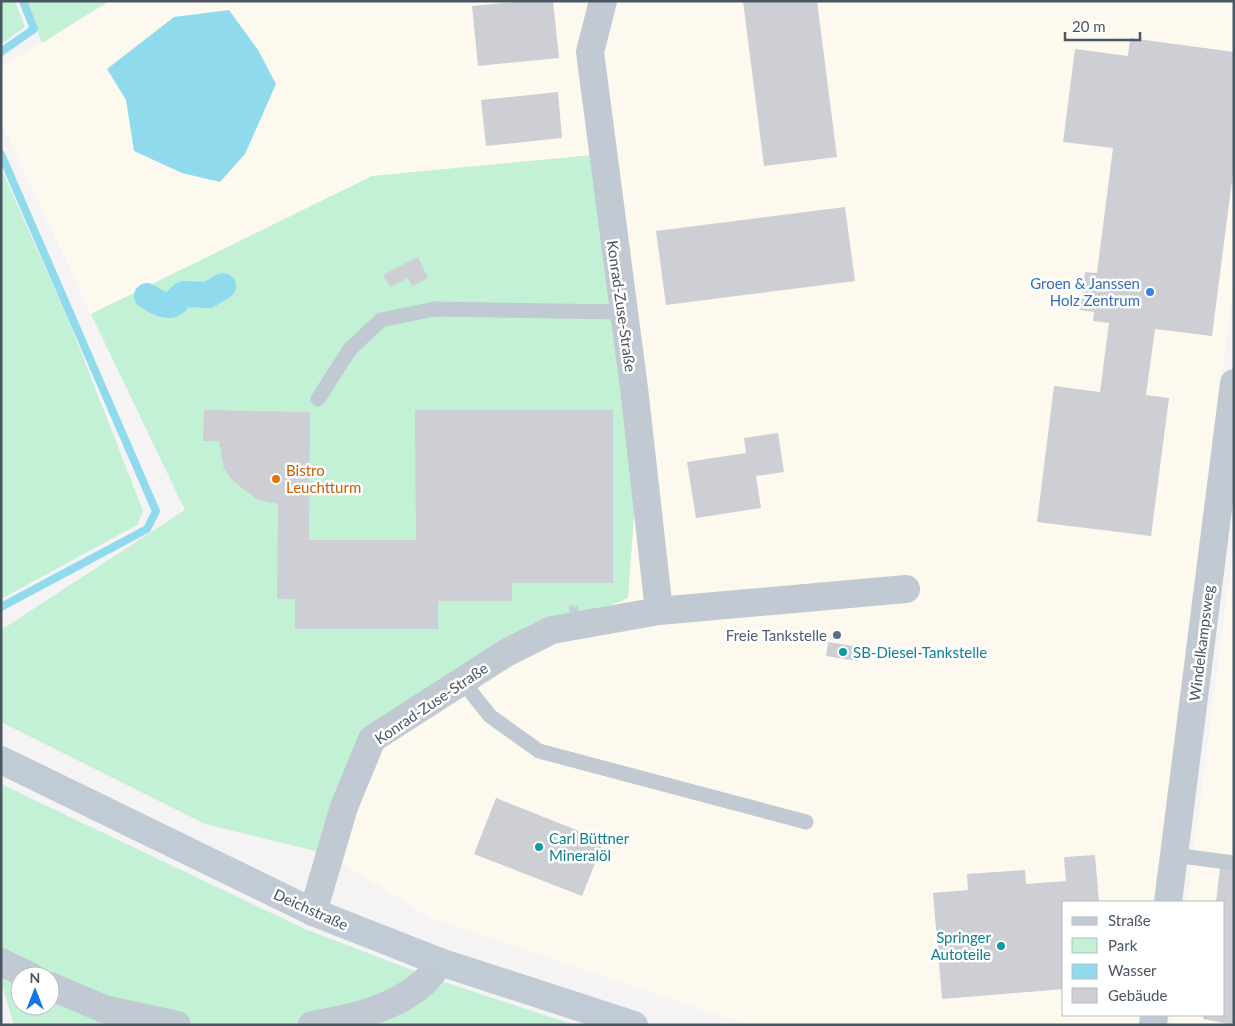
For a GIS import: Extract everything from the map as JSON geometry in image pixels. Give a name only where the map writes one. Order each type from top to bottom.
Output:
[{"type":"main road","name":"Deichstraße","points":[[1,760],[313,912],[440,962],[634,1025]]},
{"type":"street","name":"Konrad-Zuse-Straße","points":[[603,1],[590,52],[650,519],[659,611]]},
{"type":"street","name":"Windelkampsweg","points":[[1168,901],[1226,510],[1234,383]]},
{"type":"street","name":"Konrad-Zuse-Straße","points":[[313,912],[344,808],[372,740],[506,653],[552,630],[659,611],[906,589]]},
{"type":"street","points":[[312,1025],[365,1012],[404,998],[424,982],[440,962]]},
{"type":"street","points":[[60,990],[104,1009],[177,1025]]},
{"type":"lane","points":[[318,399],[350,349],[381,320],[434,309],[623,312]]},
{"type":"lane","points":[[463,682],[490,716],[539,751],[806,822]]},
{"type":"lane","points":[[1174,855],[1234,863]]},
{"type":"shaded area","points":[[111,1],[1234,1],[1234,279],[1155,901],[1062,901],[1062,1016],[1141,1016],[1140,1025],[747,1025],[430,918],[328,854],[372,176],[91,314],[1,122],[1,67]]},
{"type":"shaded area","points":[[1234,541],[1234,1025],[1171,1025],[1172,1016],[1225,1016],[1225,901],[1187,901]]},
{"type":"green space","points":[[1,1],[15,1],[25,27],[1,44]]},
{"type":"green space","points":[[26,1],[109,1],[42,43]]},
{"type":"green space","points":[[592,155],[635,504],[628,598],[519,643],[372,734],[328,854],[205,824],[1,722],[1,630],[185,510],[91,314],[372,176]]},
{"type":"green space","points":[[1,168],[69,321],[143,511],[137,525],[1,599]]},
{"type":"green space","points":[[1,784],[305,929],[441,981],[575,1025],[14,1025],[11,1016],[60,1016],[60,966],[10,966],[10,1012],[1,982]]},
{"type":"water","points":[[229,10],[258,50],[276,84],[245,154],[220,182],[182,173],[134,151],[126,100],[107,69],[174,17]]},
{"type":"building","points":[[525,1],[553,1],[559,58],[478,66],[472,6]]},
{"type":"building","points":[[743,1],[817,1],[837,157],[764,166]]},
{"type":"building","name":"Groen & Janssen Holz Zentrum","points":[[1130,38],[1234,52],[1234,165],[1212,336],[1155,329],[1146,395],[1169,398],[1151,536],[1037,522],[1054,386],[1100,392],[1109,323],[1093,321],[1094,312],[1080,310],[1085,272],[1097,273],[1113,148],[1063,142],[1075,49],[1128,56]]},
{"type":"building","points":[[558,92],[562,138],[486,146],[481,100]]},
{"type":"building","points":[[845,207],[855,281],[666,305],[656,231]]},
{"type":"building","points":[[418,257],[428,278],[412,286],[408,278],[390,287],[383,275]]},
{"type":"building","points":[[204,410],[310,412],[309,540],[416,540],[415,410],[613,410],[613,583],[512,583],[512,601],[438,601],[438,629],[295,629],[295,599],[277,599],[278,504],[258,500],[233,481],[224,469],[219,441],[203,441]]},
{"type":"building","points":[[778,433],[784,472],[756,476],[761,508],[696,518],[687,462],[746,453],[744,438]]},
{"type":"building","points":[[569,605],[578,606],[578,612],[569,612]]},
{"type":"building","name":"SB-Diesel-Tankstelle","points":[[828,642],[860,647],[858,661],[826,656]]},
{"type":"building","name":"Carl Büttner Mineralöl","points":[[496,798],[604,841],[582,896],[474,854]]},
{"type":"building","name":"Springer Autoteile","points":[[1095,855],[1099,901],[1062,901],[1062,989],[942,999],[933,893],[968,890],[967,874],[1025,870],[1026,884],[1066,881],[1064,857]]},
{"type":"building","points":[[1220,868],[1234,869],[1234,1025],[1203,1019],[1204,1016],[1225,1016],[1225,901],[1216,901]]},
{"type":"waterway","points":[[1,52],[34,29],[23,1]]},
{"type":"waterway","points":[[1,154],[156,511],[147,529],[1,607]]},
{"type":"waterway","points":[[147,296],[160,303],[172,305],[184,294],[208,295],[223,286]]},
{"type":"place","name":"Groen & Janssen Holz Zentrum","points":[[1150,292]]},
{"type":"place","name":"Bistro Leuchtturm","points":[[276,479]]},
{"type":"place","name":"Freie Tankstelle","points":[[837,635]]},
{"type":"place","name":"SB-Diesel-Tankstelle","points":[[843,652]]},
{"type":"place","name":"Carl Büttner Mineralöl","points":[[539,847]]},
{"type":"place","name":"Springer Autoteile","points":[[1001,946]]}]
